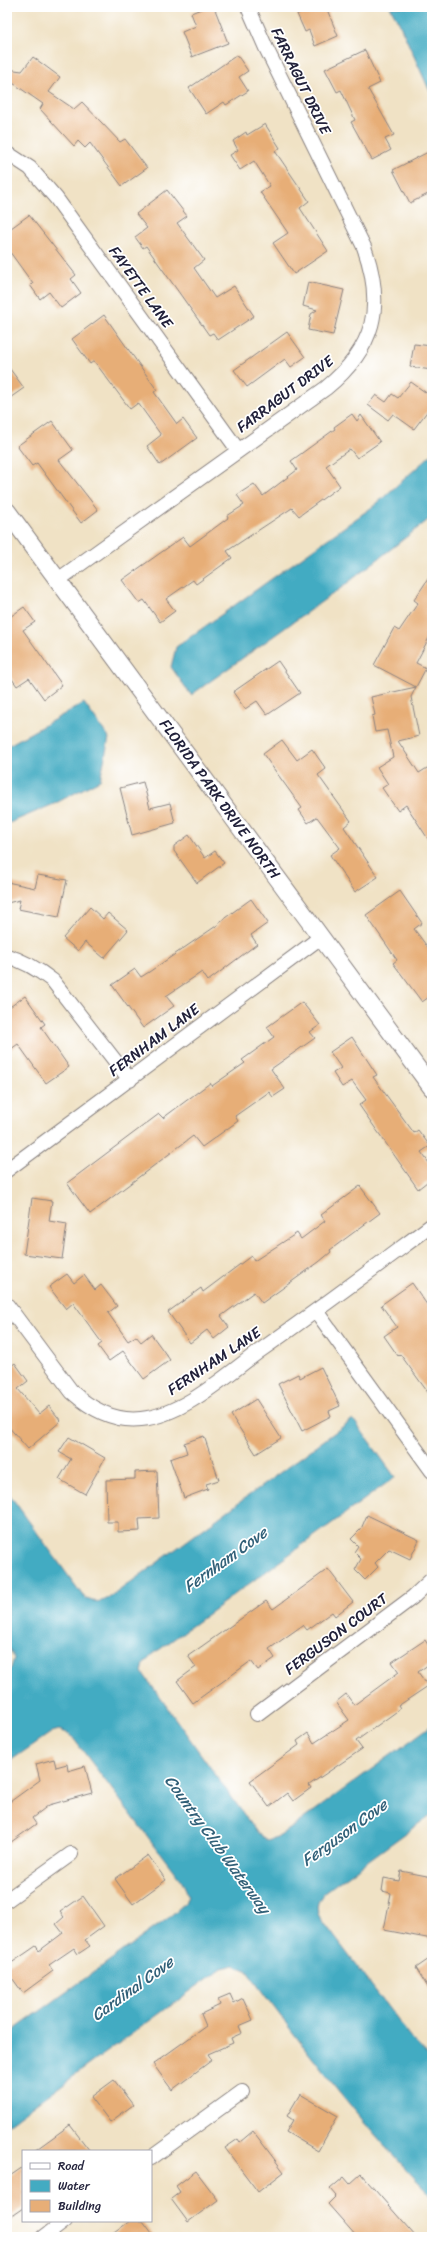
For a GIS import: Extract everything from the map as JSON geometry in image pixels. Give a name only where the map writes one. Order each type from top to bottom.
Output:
[{"type":"street","name":"FARRAGUT DRIVE","points":[[58,580],[326,388],[347,369],[367,337],[375,304],[374,278],[364,247],[266,48],[248,7]]},
{"type":"street","name":"FAYETTE LANE","points":[[7,153],[30,168],[56,198],[238,450]]},
{"type":"street","name":"FLORIDA PARK DRIVE NORTH","points":[[7,511],[432,1088]]},
{"type":"street","name":"FERNHAM LANE","points":[[7,1170],[321,937]]},
{"type":"street","points":[[7,956],[38,969],[53,981],[130,1080]]},
{"type":"street","name":"FERNHAM LANE","points":[[7,1305],[72,1392],[96,1411],[110,1416],[132,1419],[152,1417],[181,1407],[316,1311],[432,1225]]},
{"type":"street","points":[[316,1311],[432,1471]]},
{"type":"street","name":"FERGUSON COURT","points":[[257,1714],[414,1597],[432,1579]]},
{"type":"street","points":[[7,1900],[71,1854]]},
{"type":"street","points":[[152,2157],[242,2092]]},
{"type":"street","points":[[44,2237],[64,2222]]},
{"type":"water","points":[[390,7],[432,7],[432,96],[398,21]]},
{"type":"water","points":[[432,454],[432,517],[341,588],[191,695],[171,667],[176,647],[375,505]]},
{"type":"water","points":[[84,703],[109,738],[100,780],[54,804],[7,824],[7,746]]},
{"type":"water","points":[[353,1419],[395,1477],[152,1655],[144,1664],[142,1672],[258,1834],[267,1840],[280,1836],[432,1725],[432,1814],[325,1892],[319,1900],[317,1909],[319,1916],[412,2039],[432,2060],[432,2196],[358,2115],[312,2058],[246,1970],[235,1965],[222,1968],[7,2125],[7,2035],[167,1919],[185,1903],[188,1895],[182,1882],[70,1734],[59,1730],[52,1732],[7,1763],[7,1672],[11,1668],[14,1658],[7,1644],[7,1491],[83,1596],[96,1602],[102,1601],[109,1598]]},
{"type":"building","points":[[206,7],[214,7],[228,43],[192,57],[182,32],[196,26],[191,13]]},
{"type":"building","points":[[313,7],[326,7],[338,36],[315,46],[309,30],[305,32],[297,14]]},
{"type":"building","points":[[365,50],[380,83],[368,89],[394,135],[385,139],[391,150],[372,160],[351,122],[355,120],[341,90],[337,92],[325,69]]},
{"type":"building","points":[[237,55],[248,71],[239,77],[248,91],[226,105],[224,102],[206,114],[189,88]]},
{"type":"building","points":[[33,57],[60,77],[49,92],[74,109],[82,102],[120,142],[125,139],[147,168],[122,186],[90,143],[85,148],[78,141],[74,146],[40,109],[43,104],[7,79],[7,69],[22,71]]},
{"type":"building","points":[[265,124],[280,148],[275,151],[309,201],[300,208],[328,251],[294,274],[273,243],[288,233],[260,192],[270,186],[254,161],[240,170],[230,155],[238,150],[233,141],[246,132],[247,135]]},
{"type":"building","points":[[432,150],[432,192],[410,203],[393,170]]},
{"type":"building","points":[[167,190],[187,216],[177,223],[204,260],[194,268],[215,298],[234,286],[254,316],[218,340],[213,333],[209,335],[146,246],[143,248],[135,237],[147,228],[136,214]]},
{"type":"building","points":[[29,215],[76,275],[71,279],[81,293],[61,308],[49,292],[40,299],[30,285],[33,284],[7,248],[7,231]]},
{"type":"building","points":[[308,282],[344,290],[333,335],[308,330],[311,314],[317,310],[303,306]]},
{"type":"building","points":[[104,315],[157,390],[154,392],[177,424],[183,419],[197,438],[160,465],[147,446],[161,435],[138,403],[130,409],[94,361],[90,364],[72,339]]},
{"type":"building","points":[[287,332],[305,357],[291,367],[285,359],[247,387],[234,370]]},
{"type":"building","points":[[414,344],[432,346],[432,370],[410,367]]},
{"type":"building","points":[[7,365],[24,388],[7,400]]},
{"type":"building","points":[[411,382],[432,397],[432,405],[414,429],[393,414],[388,420],[368,405],[376,395],[386,402],[392,394],[398,398]]},
{"type":"building","points":[[352,414],[357,421],[361,415],[380,442],[357,458],[350,449],[326,466],[340,486],[299,516],[292,508],[227,551],[232,558],[196,584],[193,580],[166,599],[175,611],[160,622],[144,600],[139,603],[122,580],[183,537],[190,546],[228,518],[227,516],[244,505],[237,495],[254,484],[263,496],[297,470],[291,461],[335,429],[334,427]]},
{"type":"building","points":[[52,421],[73,450],[59,460],[98,510],[81,523],[37,463],[32,466],[17,446]]},
{"type":"building","points":[[432,573],[432,632],[416,663],[426,668],[416,687],[374,665],[394,628],[399,631],[418,603],[414,600]]},
{"type":"building","points":[[24,607],[35,622],[23,630],[62,685],[44,699],[29,678],[17,686],[7,672],[7,619]]},
{"type":"building","points":[[278,661],[300,693],[267,715],[257,701],[245,709],[233,692]]},
{"type":"building","points":[[416,687],[411,697],[419,736],[398,741],[419,773],[432,765],[432,845],[406,805],[398,811],[382,788],[388,784],[377,767],[393,757],[387,730],[375,732],[372,716],[375,715],[371,697]]},
{"type":"building","points":[[282,740],[297,760],[312,749],[326,769],[318,775],[351,821],[344,827],[378,877],[355,892],[330,855],[340,848],[317,817],[308,823],[299,810],[302,808],[263,754]]},
{"type":"building","points":[[143,782],[150,808],[170,803],[175,823],[132,835],[120,788]]},
{"type":"building","points":[[189,835],[205,858],[215,851],[224,863],[197,883],[174,851],[174,846]]},
{"type":"building","points":[[38,875],[67,880],[59,917],[18,909],[20,900],[7,903],[7,882],[35,888]]},
{"type":"building","points":[[400,891],[422,923],[414,929],[432,953],[432,995],[422,1002],[393,963],[397,960],[366,915]]},
{"type":"building","points":[[251,899],[268,923],[251,935],[257,944],[208,981],[202,972],[166,996],[174,1006],[143,1028],[112,985],[135,969],[141,977],[219,924],[218,923]]},
{"type":"building","points":[[90,907],[103,919],[108,913],[128,930],[104,958],[85,942],[78,951],[63,938]]},
{"type":"building","points":[[25,996],[45,1024],[41,1027],[69,1067],[46,1083],[18,1044],[7,1052],[7,1009]]},
{"type":"building","points":[[302,1002],[320,1025],[310,1032],[315,1038],[271,1069],[285,1089],[273,1097],[269,1092],[235,1116],[238,1121],[202,1147],[193,1136],[90,1214],[67,1183],[159,1114],[163,1118],[210,1083],[212,1086],[245,1063],[242,1060],[274,1037],[267,1027]]},
{"type":"building","points":[[352,1037],[377,1075],[373,1077],[414,1133],[418,1130],[430,1146],[421,1152],[432,1167],[432,1178],[418,1189],[359,1105],[366,1100],[352,1081],[342,1087],[333,1073],[341,1068],[330,1052]]},
{"type":"building","points":[[360,1186],[380,1213],[330,1250],[331,1252],[319,1262],[262,1303],[254,1292],[221,1316],[229,1327],[214,1339],[207,1330],[190,1343],[168,1312],[201,1288],[203,1292],[251,1256],[254,1261],[297,1233],[301,1239],[325,1221],[321,1215]]},
{"type":"building","points":[[32,1198],[52,1201],[49,1221],[67,1224],[62,1259],[24,1254]]},
{"type":"building","points":[[67,1274],[74,1283],[84,1275],[95,1290],[101,1285],[117,1306],[108,1313],[128,1341],[136,1336],[141,1342],[151,1334],[170,1360],[144,1379],[123,1351],[109,1361],[98,1346],[102,1343],[73,1303],[66,1309],[49,1287]]},
{"type":"building","points":[[412,1283],[432,1312],[432,1398],[400,1354],[398,1356],[384,1336],[397,1327],[381,1305]]},
{"type":"building","points":[[15,1363],[28,1381],[18,1389],[39,1414],[49,1406],[61,1421],[28,1449],[7,1425],[7,1369]]},
{"type":"building","points":[[321,1367],[340,1406],[329,1411],[331,1416],[302,1431],[278,1384],[298,1374],[300,1378]]},
{"type":"building","points":[[256,1399],[281,1438],[256,1454],[231,1415]]},
{"type":"building","points":[[204,1436],[219,1480],[206,1484],[208,1489],[184,1498],[170,1459],[187,1453],[184,1443]]},
{"type":"building","points":[[69,1437],[105,1458],[85,1494],[59,1479],[71,1459],[59,1452]]},
{"type":"building","points":[[157,1471],[159,1518],[139,1519],[140,1531],[118,1532],[118,1522],[107,1522],[106,1480],[135,1479],[135,1472]]},
{"type":"building","points":[[367,1515],[419,1540],[410,1559],[389,1549],[375,1563],[378,1567],[365,1580],[355,1570],[361,1559],[354,1552],[358,1546],[351,1539],[361,1529]]},
{"type":"building","points":[[328,1569],[353,1602],[335,1616],[332,1612],[307,1630],[303,1625],[269,1649],[275,1658],[258,1670],[251,1661],[193,1703],[177,1681],[196,1667],[188,1656],[266,1601],[273,1609]]},
{"type":"building","points":[[425,1640],[432,1651],[432,1662],[418,1672],[428,1686],[398,1706],[400,1709],[356,1741],[362,1749],[309,1785],[311,1788],[293,1801],[287,1793],[269,1807],[250,1781],[299,1745],[297,1741],[308,1733],[314,1743],[349,1720],[336,1702],[346,1694],[354,1705],[399,1672],[392,1662]]},
{"type":"building","points":[[54,1759],[56,1767],[67,1764],[68,1771],[85,1766],[92,1793],[49,1805],[32,1818],[36,1824],[7,1845],[7,1804],[40,1780],[36,1764]]},
{"type":"building","points":[[148,1855],[166,1880],[133,1904],[115,1879]]},
{"type":"building","points":[[401,1871],[432,1877],[432,1939],[384,1930],[391,1893],[382,1891],[384,1878],[399,1881]]},
{"type":"building","points":[[83,1896],[104,1926],[85,1940],[90,1946],[78,1954],[74,1948],[49,1965],[53,1971],[23,1993],[7,1971],[7,1966],[36,1946],[39,1951],[63,1933],[56,1924],[64,1917],[60,1912]]},
{"type":"building","points":[[432,1957],[432,1994],[416,1968]]},
{"type":"building","points":[[230,1994],[234,2003],[243,1998],[253,2020],[239,2026],[242,2033],[231,2038],[233,2043],[208,2054],[212,2060],[172,2090],[153,2064],[206,2026],[201,2014],[220,2005],[218,1999]]},
{"type":"building","points":[[114,2080],[133,2105],[110,2122],[91,2097]]},
{"type":"building","points":[[300,2094],[338,2116],[318,2151],[286,2132],[293,2120],[287,2116]]},
{"type":"building","points":[[70,2125],[89,2150],[35,2150]]},
{"type":"building","points":[[253,2131],[284,2172],[258,2192],[225,2148],[238,2139],[240,2142]]},
{"type":"building","points":[[22,2168],[22,2209],[7,2219],[7,2178]]},
{"type":"building","points":[[196,2171],[218,2200],[188,2222],[171,2199],[180,2192],[176,2186]]},
{"type":"building","points":[[361,2174],[416,2237],[357,2237],[328,2204],[336,2196],[330,2189],[344,2177],[350,2184]]},
{"type":"building","points":[[129,2222],[144,2222],[155,2237],[108,2237]]},
{"type":"water label","name":"Fernham Cove","points":[[225,1559]]},
{"type":"water label","name":"Ferguson Cove","points":[[344,1832]]},
{"type":"water label","name":"Country Club Waterway","points":[[218,1844]]},
{"type":"water label","name":"Cardinal Cove","points":[[132,1988]]}]
